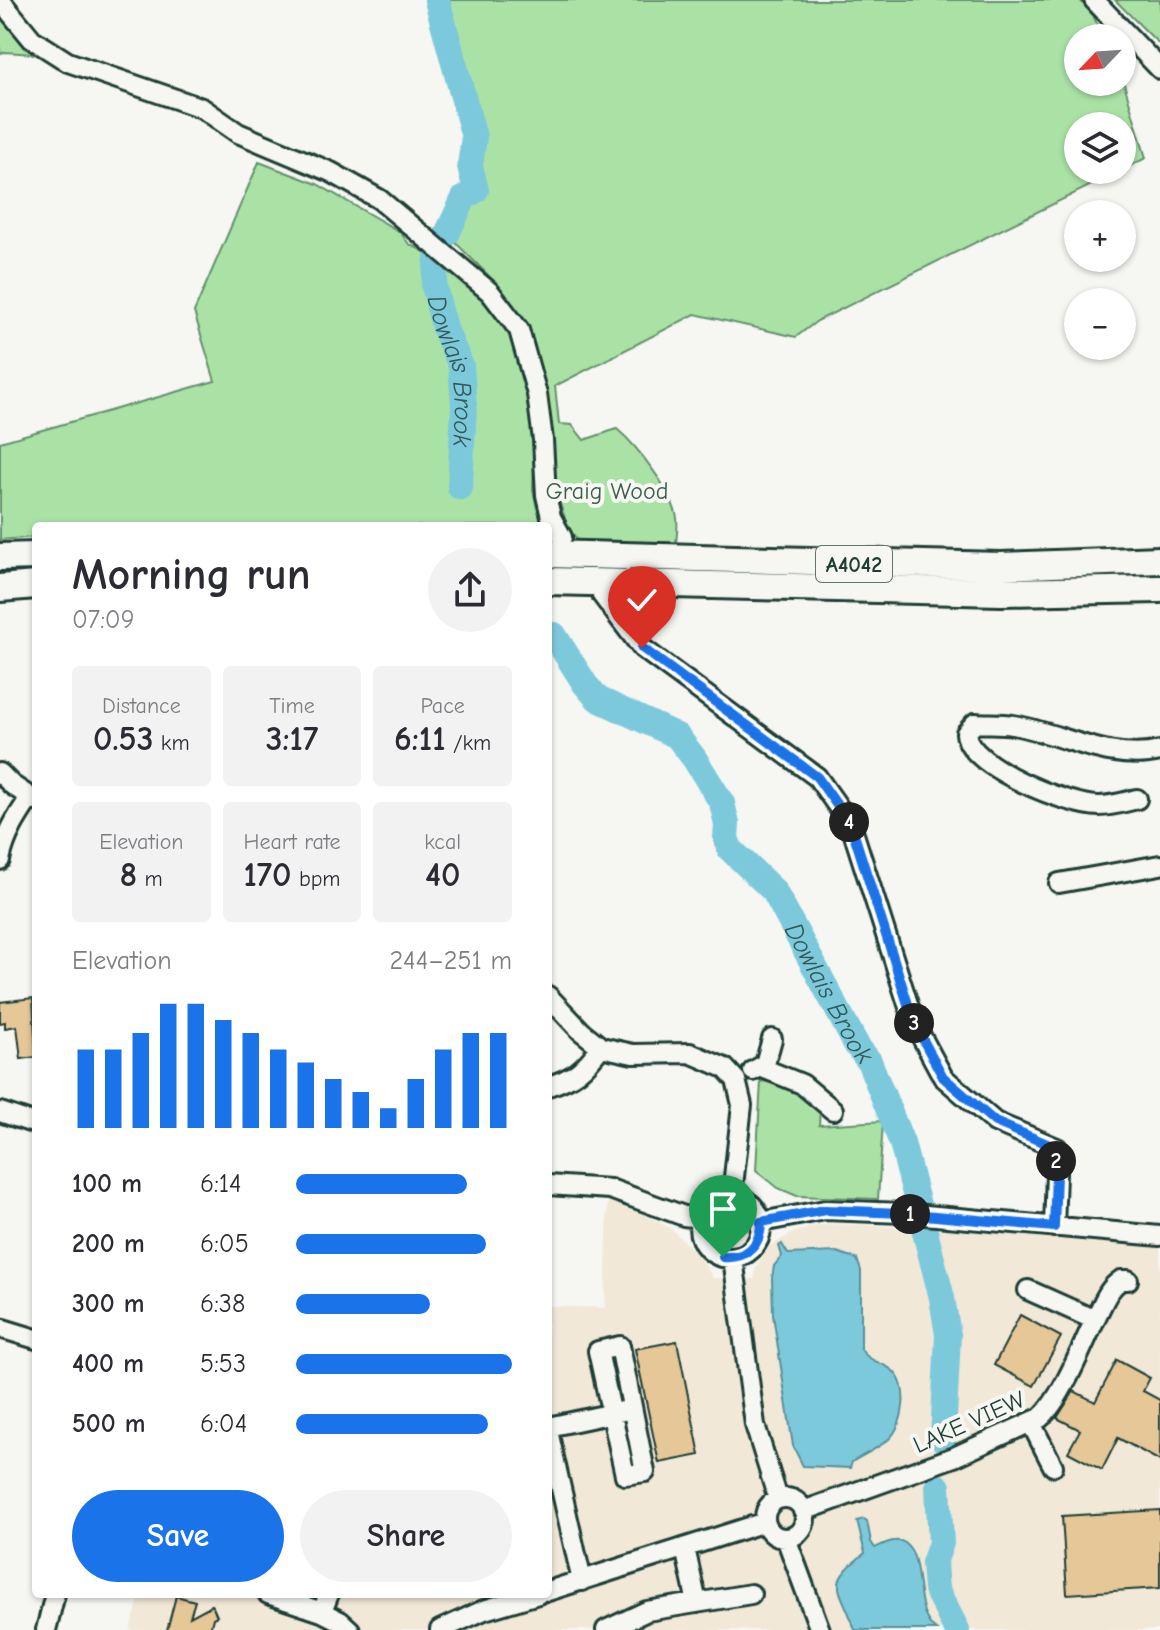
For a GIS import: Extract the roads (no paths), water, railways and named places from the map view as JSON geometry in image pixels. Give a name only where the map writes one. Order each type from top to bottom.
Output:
[{"type":"highway","name":"A4042","points":[[555,546],[973,565],[1160,560]]},
{"type":"highway","points":[[0,557],[32,556]]},
{"type":"highway","name":"A4042","points":[[552,581],[846,590],[1118,592],[1160,589]]},
{"type":"highway","points":[[0,588],[32,585]]},
{"type":"street","points":[[0,0],[32,39],[68,62],[202,108],[238,133],[331,172],[379,199],[490,292],[519,330],[537,394],[546,495],[552,522]]},
{"type":"street","points":[[1094,0],[1160,69]]},
{"type":"street","points":[[552,524],[555,546]]},
{"type":"street","points":[[602,595],[642,648],[817,777],[851,825],[914,1023],[943,1077],[995,1122],[1057,1148],[1054,1227]]},
{"type":"street","points":[[1137,799],[1097,806],[1037,789],[999,769],[974,750],[966,741],[966,733],[975,723],[1012,724],[1118,752],[1140,756],[1160,751]]},
{"type":"street","points":[[0,773],[32,799]]},
{"type":"street","points":[[0,859],[14,820],[32,801]]},
{"type":"street","points":[[1059,883],[1160,865]]},
{"type":"street","points":[[552,999],[581,1031],[601,1047],[633,1054],[690,1053],[725,1068],[736,1080],[742,1105],[732,1195]]},
{"type":"street","points":[[736,1080],[765,1064],[772,1039]]},
{"type":"street","points":[[552,1085],[568,1080],[586,1067],[601,1047]]},
{"type":"street","points":[[760,1067],[802,1084],[833,1110]]},
{"type":"street","points":[[0,1112],[32,1123]]},
{"type":"street","points":[[552,1185],[610,1189],[684,1216],[700,1218]]},
{"type":"street","points":[[732,1195],[748,1201],[761,1222],[758,1241],[743,1255],[723,1257],[706,1247],[701,1238],[700,1218],[712,1201],[732,1195]]},
{"type":"street","points":[[761,1222],[825,1210],[903,1213],[1160,1236]]},
{"type":"street","points":[[733,1258],[755,1425],[778,1499]]},
{"type":"street","name":"LAKE VIEW","points":[[803,1511],[954,1457],[1045,1414],[1114,1285],[1128,1280]]},
{"type":"street","points":[[1028,1290],[1095,1320]]},
{"type":"street","points":[[0,1328],[32,1338]]},
{"type":"street","points":[[552,1428],[622,1411]]},
{"type":"street","points":[[1031,1423],[1053,1466]]},
{"type":"street","points":[[552,1447],[582,1581]]},
{"type":"street","points":[[778,1499],[793,1500],[803,1511],[804,1525],[800,1532],[786,1538],[773,1534],[765,1522],[767,1508],[778,1499]]},
{"type":"street","points":[[552,1590],[765,1522]]},
{"type":"street","points":[[786,1538],[820,1630]]},
{"type":"street","points":[[685,1548],[697,1603]]},
{"type":"street","points":[[606,1630],[647,1611],[751,1594]]},
{"type":"street","points":[[46,1630],[54,1598]]},
{"type":"street","points":[[280,1598],[322,1612],[350,1630]]},
{"type":"street","points":[[322,1612],[327,1598]]},
{"type":"street","points":[[441,1630],[484,1610],[524,1598]]},
{"type":"water","points":[[782,1244],[788,1254],[837,1252],[857,1259],[861,1271],[861,1349],[867,1356],[892,1370],[901,1385],[903,1404],[899,1424],[889,1439],[852,1462],[850,1468],[803,1466],[793,1446],[773,1315],[772,1278],[774,1266],[782,1256],[779,1246]]},
{"type":"water","points":[[864,1519],[875,1548],[898,1541],[911,1550],[924,1612],[936,1630],[855,1630],[839,1587],[844,1573],[865,1553],[857,1521]]},
{"type":"waterway","name":"Dowlais Brook","points":[[437,0],[474,137],[470,166],[476,190],[464,198],[447,234]]},
{"type":"waterway","name":"Dowlais Brook","points":[[437,258],[434,286],[444,327],[461,366],[464,406],[460,487]]},
{"type":"waterway","name":"Dowlais Brook","points":[[554,635],[598,699],[677,736],[694,758],[722,803],[730,849],[774,891],[857,1046],[869,1061],[902,1143],[942,1298],[948,1335],[943,1439]]},
{"type":"waterway","name":"Dowlais Brook","points":[[938,1487],[941,1543],[934,1563],[936,1589],[957,1630]]},
{"type":"park label","name":"Graig Wood","points":[[607,491]]}]
